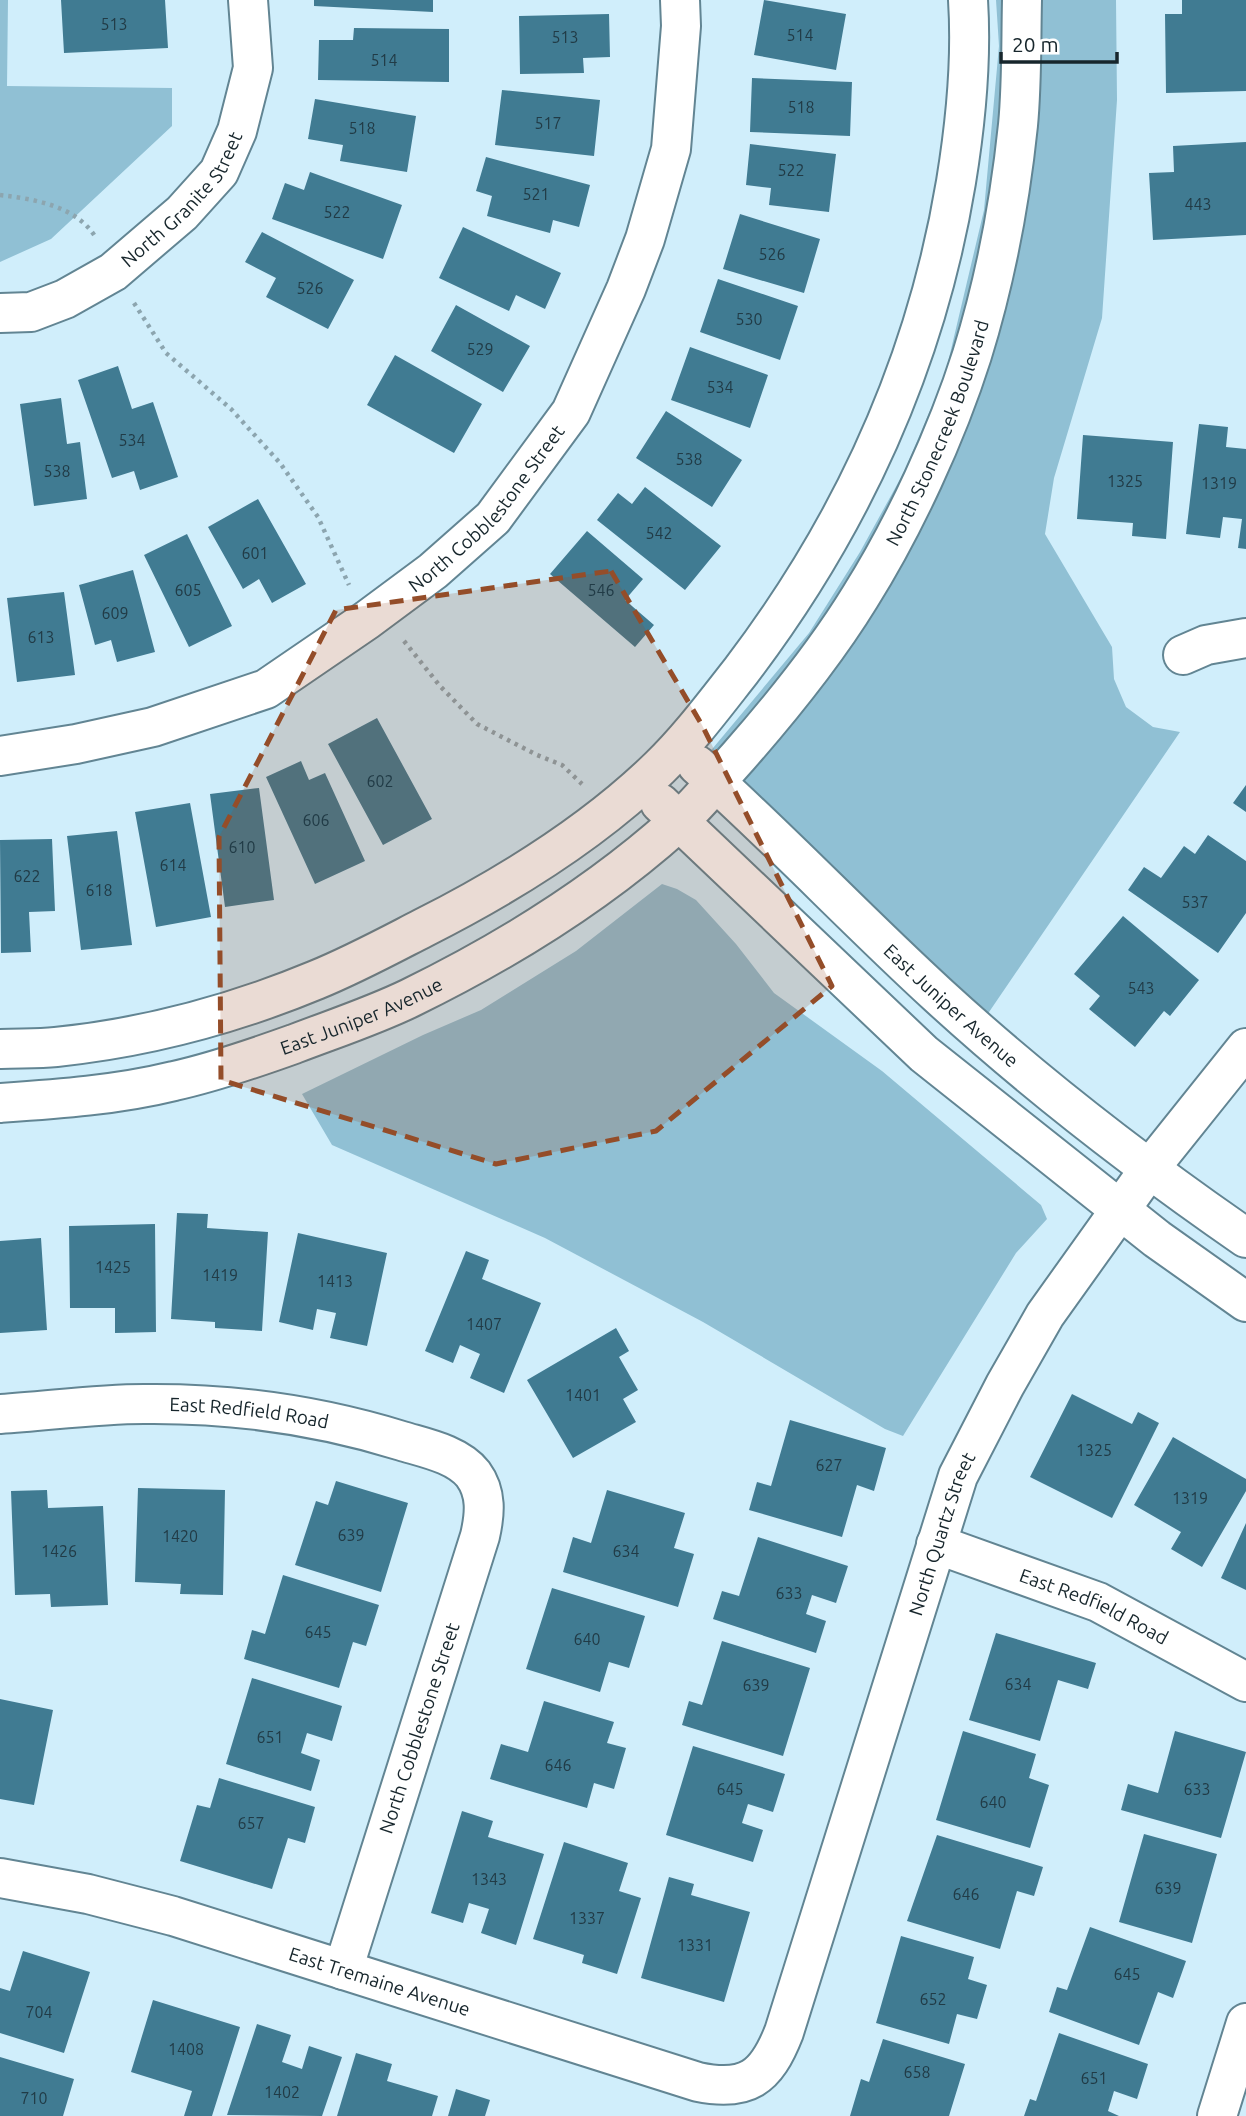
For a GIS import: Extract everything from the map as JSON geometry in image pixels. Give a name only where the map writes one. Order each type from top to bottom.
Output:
[{"type":"street","name":"North Granite Street","points":[[0,313],[31,312],[65,299],[113,272],[182,213],[219,172],[237,131],[253,68],[248,0]]},
{"type":"street","name":"North Cobblestone Street","points":[[0,756],[76,744],[153,727],[266,689],[433,572],[494,518],[571,412],[640,252],[671,149],[681,26],[680,0]]},
{"type":"street","points":[[0,1049],[53,1048],[136,1034],[226,1012],[316,980],[389,946],[476,900],[558,850],[660,766],[777,624],[846,508],[884,430],[934,292],[950,219],[969,89],[968,0]]},
{"type":"street","name":"North Stonecreek Boulevard","points":[[697,802],[762,730],[860,598],[939,443],[971,356],[992,280],[1006,207],[1018,124],[1023,0]]},
{"type":"street","points":[[1183,655],[1206,645],[1246,638]]},
{"type":"street","name":"East Juniper Avenue","points":[[660,766],[697,802],[924,1054],[1157,1239],[1246,1302]]},
{"type":"street","name":"East Juniper Avenue","points":[[660,766],[697,802],[938,996],[1044,1087],[1246,1238]]},
{"type":"street","name":"East Juniper Avenue","points":[[0,1104],[80,1097],[174,1082],[255,1058],[410,998],[489,955],[593,889],[650,846],[697,802]]},
{"type":"street","name":"North Quartz Street","points":[[756,2079],[768,2066],[784,2032],[958,1476],[1045,1315],[1150,1168],[1246,1048]]},
{"type":"street","name":"East Redfield Road","points":[[0,1414],[143,1404],[275,1411],[340,1424],[442,1454],[471,1472],[481,1485]]},
{"type":"street","name":"North Cobblestone Street","points":[[343,1970],[480,1535],[484,1509],[481,1485]]},
{"type":"street","name":"East Redfield Road","points":[[936,1544],[1098,1602],[1246,1682]]},
{"type":"street","name":"East Tremaine Avenue","points":[[0,1878],[51,1886],[135,1905],[698,2082],[718,2086],[756,2079]]},
{"type":"street","points":[[1217,2116],[1246,2023]]},
{"type":"path","points":[[0,195],[36,200],[69,213],[94,234],[113,272],[166,353],[231,409],[280,463],[318,517],[367,620],[403,641],[440,686],[477,724],[562,765],[608,811]]},
{"type":"highlighted area","points":[[611,571],[702,725],[832,986],[656,1131],[496,1164],[221,1080],[219,837],[336,610]]},
{"type":"shaded area","points":[[0,0],[8,0],[7,86],[172,88],[172,126],[51,239],[0,262]]},
{"type":"shaded area","points":[[996,0],[1116,0],[1117,100],[1102,318],[1054,478],[1045,534],[1112,647],[1114,679],[1126,707],[1153,727],[1180,732],[987,1015],[698,766],[809,633],[860,552],[904,472],[945,375],[984,210],[999,46]]},
{"type":"shaded area","points":[[662,884],[696,900],[736,944],[774,993],[882,1071],[1041,1205],[1047,1219],[1016,1253],[903,1436],[885,1429],[703,1322],[545,1238],[332,1145],[302,1094],[481,1010],[576,951]]},
{"type":"building","points":[[61,0],[165,0],[168,48],[64,53]]},
{"type":"building","points":[[314,0],[433,0],[433,12],[314,6]]},
{"type":"building","points":[[764,0],[846,14],[836,70],[754,55]]},
{"type":"building","points":[[1182,0],[1246,0],[1246,91],[1166,93],[1165,14],[1182,14]]},
{"type":"building","points":[[609,14],[610,57],[583,58],[584,73],[520,74],[519,16]]},
{"type":"building","points":[[354,28],[449,29],[449,82],[318,80],[319,40],[353,40]]},
{"type":"building","points":[[752,78],[852,82],[850,136],[750,132]]},
{"type":"building","points":[[502,90],[600,100],[594,156],[495,145]]},
{"type":"building","points":[[315,99],[416,116],[407,172],[340,161],[343,145],[308,139]]},
{"type":"building","points":[[1246,142],[1246,235],[1153,240],[1149,173],[1174,172],[1173,146]]},
{"type":"building","points":[[750,144],[836,154],[829,212],[769,205],[771,188],[746,185]]},
{"type":"building","points":[[486,157],[590,185],[579,227],[553,220],[550,233],[487,216],[492,196],[476,191]]},
{"type":"building","points":[[310,172],[402,205],[383,259],[272,219],[285,183],[304,190]]},
{"type":"building","points":[[740,214],[820,239],[804,293],[723,269]]},
{"type":"building","points":[[463,227],[561,273],[545,309],[516,295],[509,311],[439,278]]},
{"type":"building","points":[[262,232],[354,280],[328,329],[266,297],[276,278],[245,262]]},
{"type":"building","points":[[718,279],[798,306],[780,360],[700,332]]},
{"type":"building","points":[[456,305],[530,346],[503,392],[431,351]]},
{"type":"building","points":[[690,347],[768,375],[750,428],[671,400]]},
{"type":"building","points":[[395,355],[482,404],[454,453],[367,405]]},
{"type":"building","points":[[118,366],[132,409],[153,402],[178,477],[140,490],[134,471],[112,478],[78,380]]},
{"type":"building","points":[[61,398],[67,444],[80,442],[87,499],[34,506],[20,404]]},
{"type":"building","points":[[666,411],[742,460],[712,507],[636,458]]},
{"type":"building","points":[[1199,424],[1228,427],[1226,447],[1246,449],[1246,549],[1238,548],[1242,519],[1223,517],[1220,538],[1186,534]]},
{"type":"building","points":[[1083,435],[1173,442],[1166,539],[1132,536],[1133,523],[1077,519]]},
{"type":"building","points":[[645,487],[721,546],[685,590],[597,520],[618,493],[632,504]]},
{"type":"building","points":[[258,499],[306,584],[272,603],[259,579],[243,589],[208,527]]},
{"type":"building","points":[[587,531],[643,579],[625,600],[654,625],[635,647],[550,574]]},
{"type":"building","points":[[187,534],[232,626],[189,647],[144,555]]},
{"type":"building","points":[[133,570],[155,652],[117,662],[111,640],[95,645],[79,585]]},
{"type":"building","points":[[64,592],[75,675],[17,682],[7,598]]},
{"type":"building","points":[[377,718],[432,819],[383,845],[328,744]]},
{"type":"building","points":[[301,761],[309,780],[325,773],[365,861],[315,884],[266,777]]},
{"type":"building","points":[[1246,785],[1246,812],[1233,803]]},
{"type":"building","points":[[259,788],[274,900],[225,907],[210,794]]},
{"type":"building","points":[[190,803],[211,917],[156,927],[135,812]]},
{"type":"building","points":[[117,831],[132,945],[81,950],[67,836]]},
{"type":"building","points":[[1208,835],[1246,861],[1246,913],[1218,953],[1128,890],[1144,867],[1161,878],[1184,846],[1195,854]]},
{"type":"building","points":[[52,839],[55,911],[29,912],[31,952],[1,953],[0,840]]},
{"type":"building","points":[[1123,916],[1199,980],[1170,1016],[1164,1011],[1135,1047],[1089,1009],[1100,996],[1074,974]]},
{"type":"building","points":[[177,1213],[208,1214],[207,1228],[268,1232],[262,1331],[215,1328],[215,1322],[171,1319]]},
{"type":"building","points":[[155,1224],[156,1332],[115,1333],[115,1308],[70,1308],[69,1226]]},
{"type":"building","points":[[298,1233],[387,1253],[367,1346],[330,1338],[336,1313],[317,1309],[313,1330],[279,1322]]},
{"type":"building","points":[[41,1238],[47,1330],[0,1333],[0,1241]]},
{"type":"building","points":[[466,1251],[489,1260],[482,1279],[541,1303],[504,1393],[470,1378],[480,1354],[460,1345],[453,1363],[425,1351]]},
{"type":"building","points":[[616,1328],[629,1351],[619,1357],[638,1390],[623,1399],[636,1422],[573,1458],[527,1380]]},
{"type":"building","points":[[1072,1394],[1132,1424],[1138,1412],[1159,1423],[1112,1518],[1030,1477]]},
{"type":"building","points":[[790,1420],[886,1448],[874,1491],[857,1485],[842,1537],[749,1510],[757,1482],[771,1486]]},
{"type":"building","points":[[1173,1437],[1246,1479],[1246,1491],[1202,1567],[1171,1549],[1181,1532],[1134,1505]]},
{"type":"building","points":[[336,1481],[408,1503],[381,1592],[295,1565],[316,1501],[328,1505]]},
{"type":"building","points":[[138,1488],[225,1490],[223,1595],[180,1594],[181,1584],[135,1582]]},
{"type":"building","points":[[47,1490],[48,1508],[103,1506],[108,1605],[51,1607],[50,1594],[15,1595],[11,1491]]},
{"type":"building","points":[[607,1490],[685,1513],[674,1548],[694,1554],[678,1607],[563,1572],[573,1537],[591,1543]]},
{"type":"building","points":[[1246,1523],[1246,1590],[1221,1578]]},
{"type":"building","points":[[758,1537],[848,1566],[836,1603],[812,1595],[806,1614],[826,1621],[816,1653],[713,1619],[722,1591],[739,1596]]},
{"type":"building","points":[[283,1575],[379,1605],[366,1646],[353,1642],[339,1688],[244,1659],[252,1630],[265,1634]]},
{"type":"building","points":[[552,1588],[645,1616],[629,1668],[609,1662],[600,1692],[526,1669]]},
{"type":"building","points":[[996,1633],[1096,1663],[1088,1689],[1058,1680],[1040,1741],[969,1720]]},
{"type":"building","points":[[722,1641],[810,1668],[783,1756],[682,1725],[689,1701],[702,1705]]},
{"type":"building","points":[[252,1678],[342,1706],[332,1741],[307,1733],[301,1753],[320,1760],[311,1791],[226,1764]]},
{"type":"building","points":[[0,1699],[53,1710],[34,1805],[0,1799]]},
{"type":"building","points":[[544,1701],[614,1722],[607,1743],[626,1748],[614,1789],[594,1783],[587,1808],[490,1779],[501,1744],[528,1752]]},
{"type":"building","points":[[963,1731],[1036,1754],[1029,1778],[1049,1785],[1030,1848],[936,1820]]},
{"type":"building","points":[[1175,1731],[1246,1752],[1221,1838],[1121,1810],[1128,1784],[1158,1793]]},
{"type":"building","points":[[693,1746],[785,1774],[773,1812],[748,1804],[742,1823],[763,1830],[753,1862],[666,1835]]},
{"type":"building","points":[[219,1778],[315,1807],[305,1843],[288,1838],[272,1889],[180,1861],[197,1805],[210,1808]]},
{"type":"building","points":[[462,1811],[493,1821],[488,1837],[544,1854],[516,1945],[481,1933],[489,1909],[469,1903],[463,1923],[431,1913]]},
{"type":"building","points":[[1144,1834],[1217,1854],[1192,1943],[1119,1922]]},
{"type":"building","points":[[937,1835],[1043,1867],[1034,1896],[1017,1891],[1000,1949],[907,1921]]},
{"type":"building","points":[[564,1842],[628,1863],[619,1891],[641,1898],[617,1974],[582,1963],[584,1955],[533,1939]]},
{"type":"building","points":[[669,1877],[694,1884],[691,1895],[750,1912],[724,2002],[641,1978]]},
{"type":"building","points":[[1090,1927],[1186,1961],[1173,1998],[1158,1992],[1139,2045],[1049,2012],[1057,1987],[1067,1990]]},
{"type":"building","points":[[901,1936],[974,1957],[968,1979],[987,1985],[977,2019],[957,2014],[949,2044],[876,2023]]},
{"type":"building","points":[[23,1951],[90,1972],[64,2053],[0,2033],[0,1988],[10,1991]]},
{"type":"building","points":[[153,2000],[240,2027],[212,2116],[184,2116],[192,2091],[131,2072]]},
{"type":"building","points":[[257,2024],[291,2035],[282,2062],[302,2069],[309,2046],[342,2057],[322,2116],[227,2115]]},
{"type":"building","points":[[1059,2033],[1148,2064],[1137,2099],[1114,2091],[1108,2111],[1119,2116],[1024,2116],[1030,2099],[1036,2101]]},
{"type":"building","points":[[883,2039],[965,2064],[949,2116],[850,2116],[861,2079],[869,2082]]},
{"type":"building","points":[[356,2053],[392,2064],[387,2081],[438,2096],[432,2116],[337,2116]]},
{"type":"building","points":[[0,2057],[74,2079],[63,2116],[0,2116]]},
{"type":"building","points":[[456,2089],[490,2100],[485,2116],[448,2116]]}]
